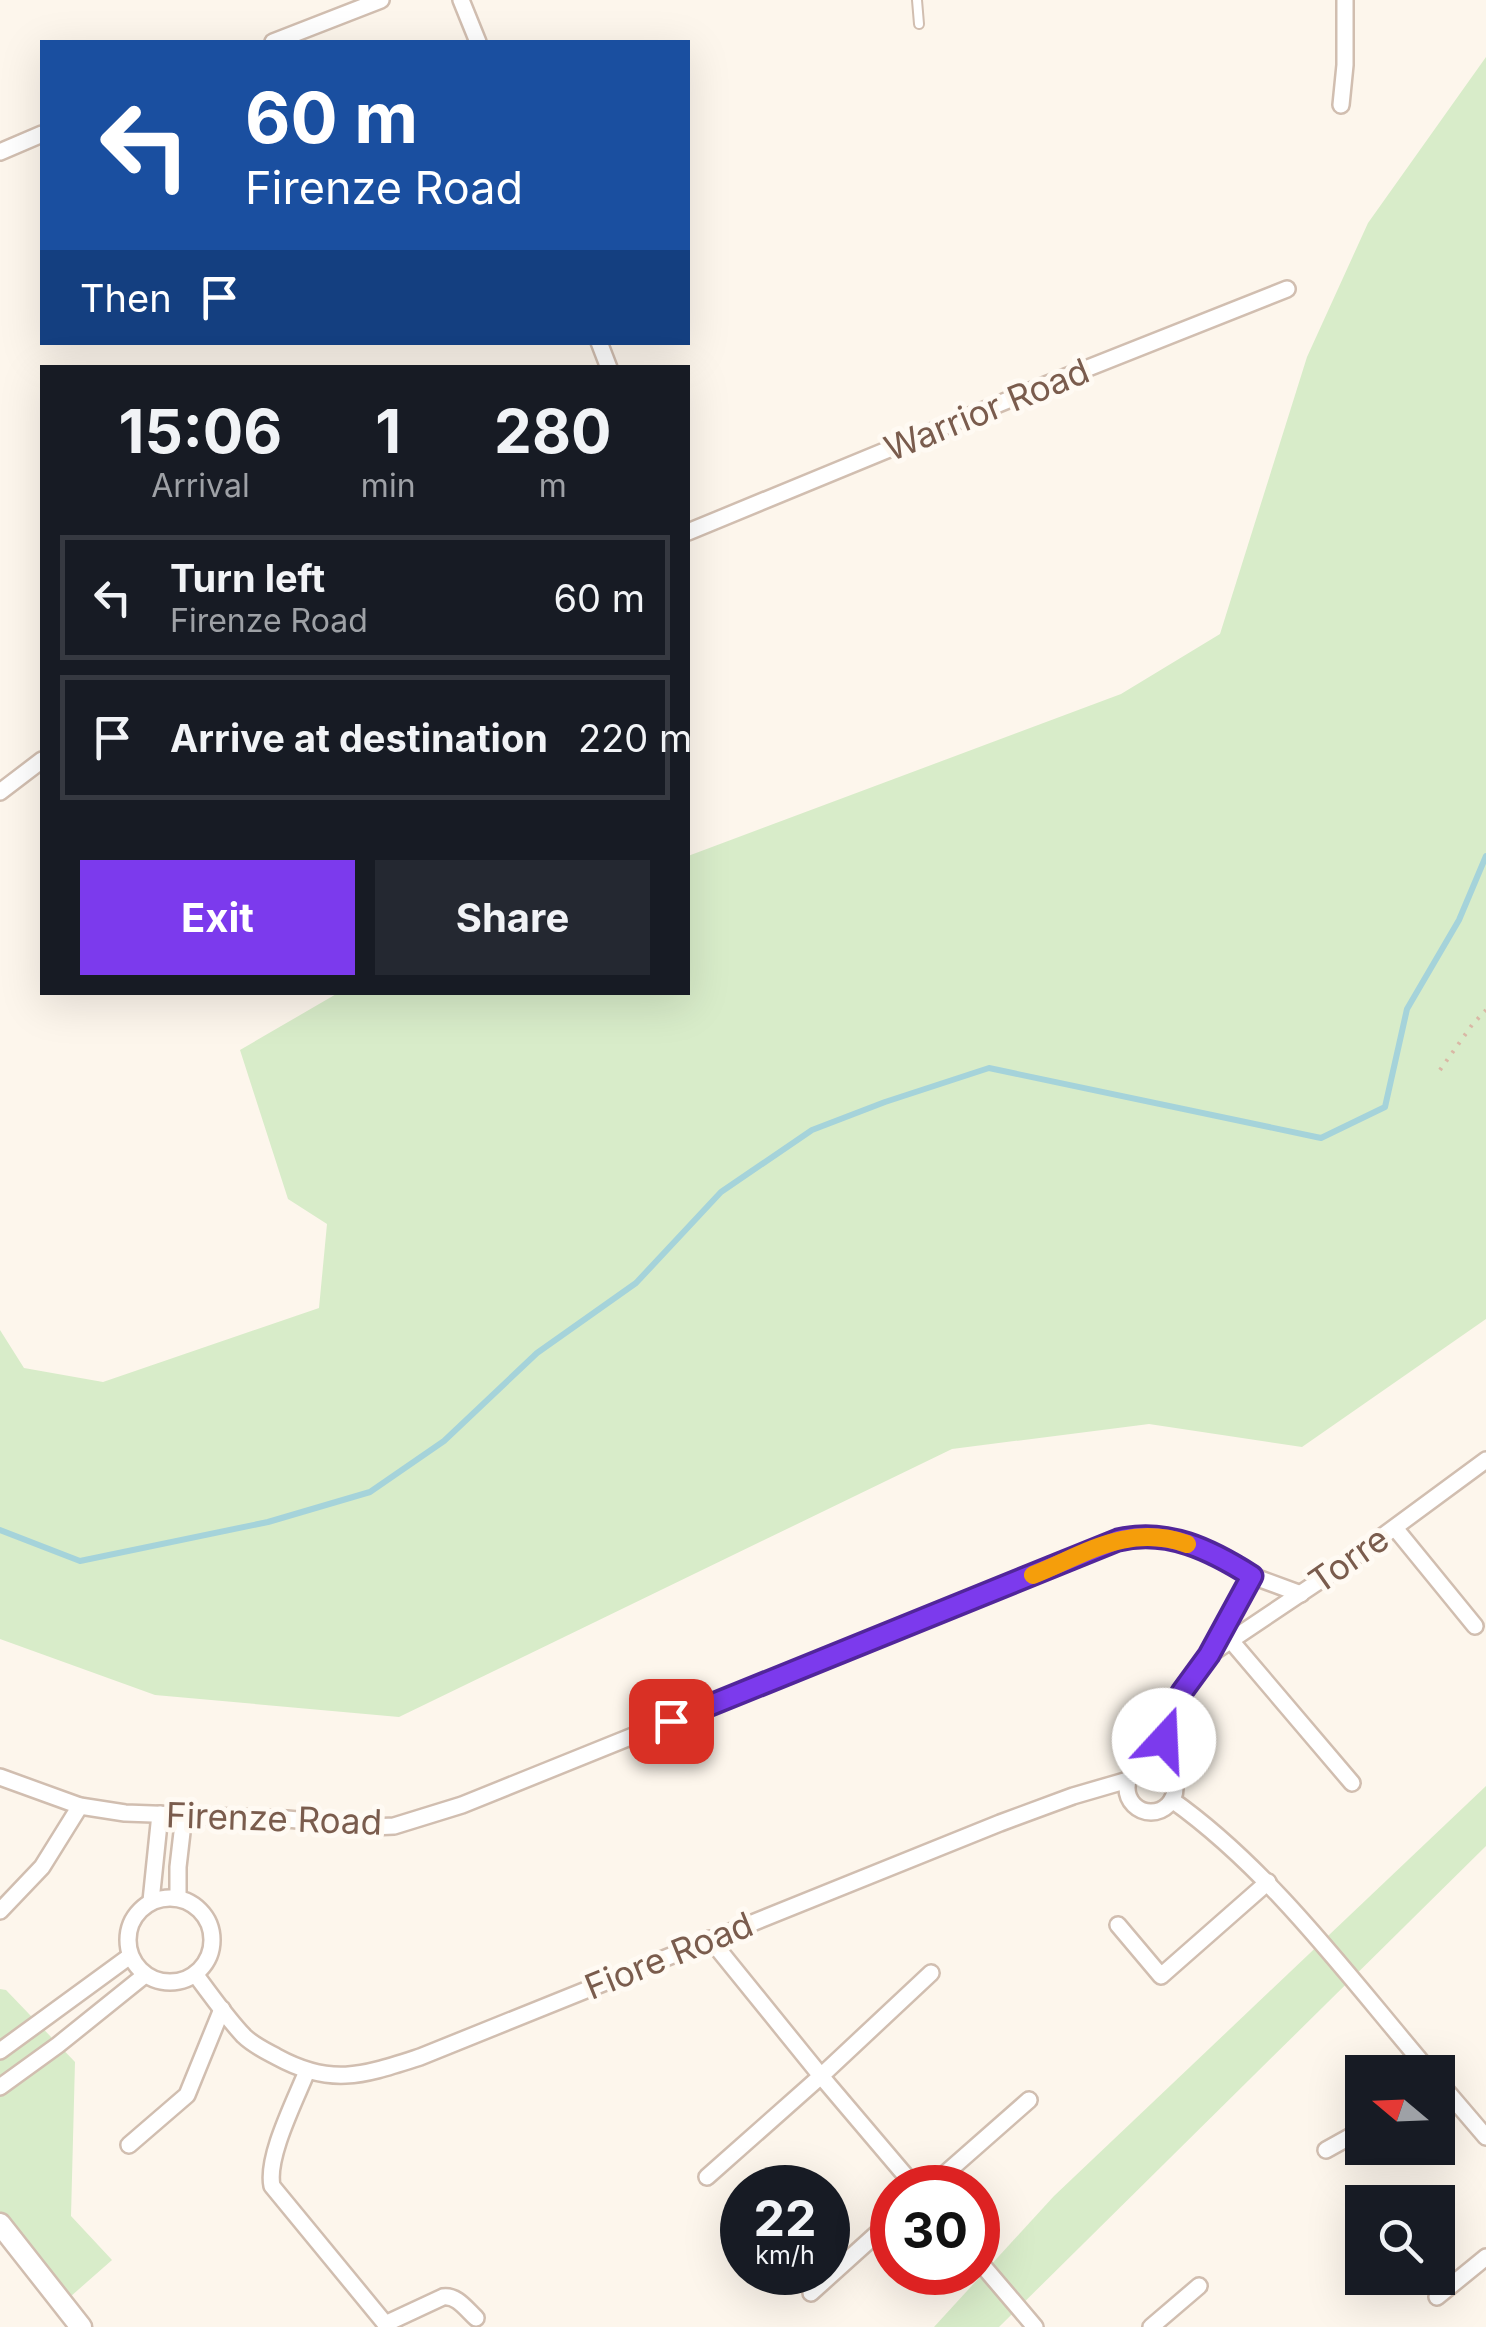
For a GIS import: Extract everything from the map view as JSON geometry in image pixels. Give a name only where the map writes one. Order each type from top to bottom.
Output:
[{"type":"street","points":[[277,40],[381,0]]},
{"type":"street","points":[[461,0],[477,40]]},
{"type":"street","points":[[1341,106],[1345,0]]},
{"type":"street","points":[[0,152],[40,135]]},
{"type":"street","name":"Warrior Road","points":[[690,531],[1287,290]]},
{"type":"street","points":[[0,792],[40,762]]},
{"type":"street","name":"Torre","points":[[1226,1634],[1301,1594],[1486,1460]]},
{"type":"street","points":[[1394,1528],[1475,1626]]},
{"type":"street","name":"Firenze Road","points":[[0,1776],[80,1806],[126,1813],[394,1826],[442,1813],[1118,1540],[1136,1536],[1172,1538],[1220,1556],[1252,1576],[1301,1594]]},
{"type":"street","name":"Torre","points":[[1156,1764],[1176,1705],[1226,1634],[1252,1576]]},
{"type":"street","points":[[1226,1634],[1352,1783]]},
{"type":"street","points":[[1128,1780],[1126,1790],[1136,1808],[1156,1812],[1166,1808],[1175,1793],[1173,1778],[1156,1764]]},
{"type":"street","name":"Fiore Road","points":[[196,1974],[246,2038],[306,2072],[349,2076],[408,2061],[1000,1823],[1128,1780],[1142,1765],[1156,1764]]},
{"type":"street","points":[[1172,1800],[1198,1818],[1268,1882],[1416,2055]]},
{"type":"street","points":[[0,1910],[42,1867],[80,1806]]},
{"type":"street","points":[[151,1901],[160,1814]]},
{"type":"street","points":[[178,1898],[184,1815]]},
{"type":"street","points":[[1118,1925],[1161,1976],[1268,1882]]},
{"type":"street","points":[[178,1898],[202,1911],[209,1923],[211,1951],[196,1974],[170,1983],[157,1981],[145,1975],[130,1956],[128,1930],[133,1918],[151,1901],[178,1898]]},
{"type":"street","points":[[710,1939],[896,2165]]},
{"type":"street","points":[[0,2051],[130,1956]]},
{"type":"street","points":[[707,2177],[931,1973]]},
{"type":"street","points":[[0,2087],[145,1975]]},
{"type":"street","points":[[130,2145],[186,2095],[222,2009]]},
{"type":"street","points":[[306,2072],[274,2156],[269,2173],[272,2186],[386,2326],[450,2296],[476,2318]]},
{"type":"street","points":[[955,2165],[1028,2100]]},
{"type":"street","points":[[1455,2101],[1486,2137]]},
{"type":"street","points":[[1326,2150],[1345,2139]]},
{"type":"street","points":[[0,2224],[80,2327]]},
{"type":"street","points":[[850,2258],[870,2240]]},
{"type":"street","points":[[1437,2297],[1486,2257]]},
{"type":"street","points":[[1000,2286],[1035,2327]]},
{"type":"street","points":[[1152,2327],[1198,2286]]},
{"type":"lane","points":[[917,0],[919,24]]},
{"type":"path","points":[[1440,1070],[1486,1010]]},
{"type":"green space","points":[[1486,57],[1486,1319],[1302,1447],[1149,1424],[952,1449],[399,1717],[155,1695],[0,1639],[0,1330],[24,1368],[103,1382],[319,1308],[327,1224],[288,1199],[240,1050],[335,995],[690,995],[690,855],[1121,694],[1220,634],[1307,357],[1368,223]]},
{"type":"green space","points":[[1486,1786],[1486,1846],[999,2327],[934,2327],[963,2295],[1000,2295],[1000,2255],[1054,2196]]},
{"type":"green space","points":[[0,1989],[6,1990],[75,2062],[71,2216],[112,2260],[62,2304],[0,2224]]},
{"type":"waterway","points":[[0,1530],[80,1561],[268,1522],[370,1492],[444,1441],[537,1353],[636,1283],[721,1192],[812,1130],[989,1068],[1321,1138],[1385,1107],[1407,1009],[1459,920],[1486,856]]},
{"type":"slow traffic","points":[[1033,1575],[1136,1536],[1172,1538],[1187,1544]]},
{"type":"route","points":[[671,1721],[1118,1540],[1152,1536],[1172,1538],[1220,1556],[1252,1576],[1209,1655],[1182,1692],[1164,1740]]}]
